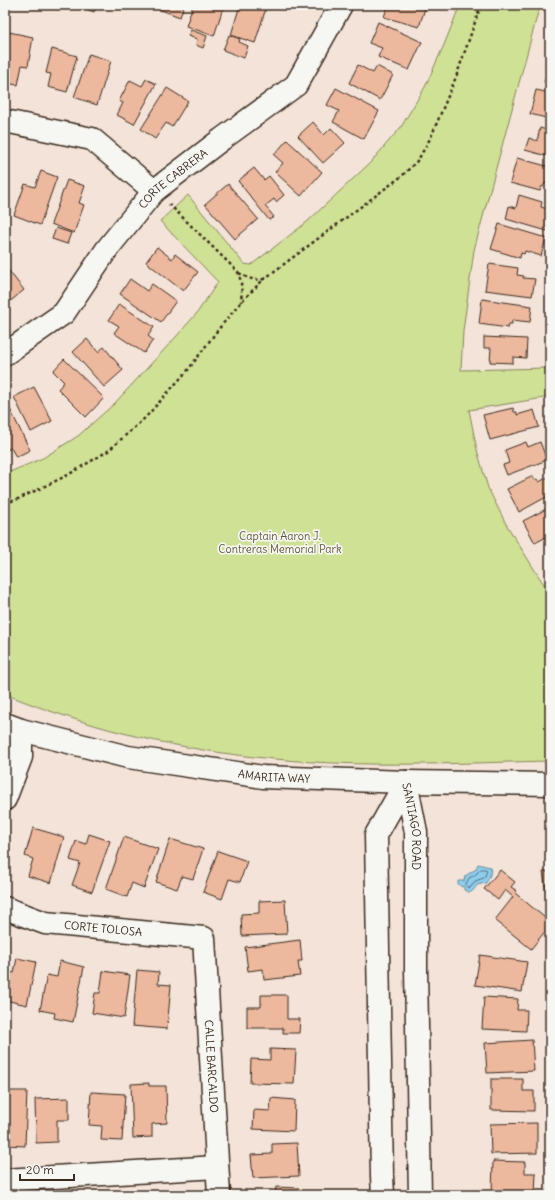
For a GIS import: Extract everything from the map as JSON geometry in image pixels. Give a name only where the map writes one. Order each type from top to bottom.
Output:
[{"type":"street","name":"CORTE CABRERA","points":[[5,354],[64,313],[107,249],[154,191],[222,139],[296,86],[341,5]]},
{"type":"street","points":[[5,121],[92,138],[154,191]]},
{"type":"street","points":[[5,745],[13,727]]},
{"type":"street","points":[[5,799],[21,757],[13,727]]},
{"type":"street","name":"AMARITA WAY","points":[[13,727],[128,757],[263,778],[550,784]]},
{"type":"street","name":"SANTIAGO ROAD","points":[[383,1195],[376,835],[406,782]]},
{"type":"street","name":"SANTIAGO ROAD","points":[[406,782],[416,832],[416,969],[420,1195]]},
{"type":"street","name":"CORTE TOLOSA","points":[[5,908],[45,923],[204,938]]},
{"type":"street","name":"CALLE BARCALDO","points":[[204,938],[219,1195]]},
{"type":"street","points":[[5,1180],[217,1167]]},
{"type":"path","points":[[5,503],[18,499],[66,476],[108,451],[155,407],[188,370],[241,302],[264,279],[402,176],[418,160],[431,137],[456,77],[481,5]]},
{"type":"path","points":[[154,191],[174,208],[238,272],[247,278],[256,280],[264,279]]},
{"type":"path","points":[[238,272],[241,280],[241,302]]},
{"type":"green space","name":"Captain Aaron J. Contreras Memorial Park","points":[[460,5],[540,5],[474,250],[463,331],[461,370],[550,368],[550,397],[469,410],[477,450],[488,488],[506,524],[550,593],[550,761],[447,764],[378,764],[309,762],[240,755],[137,737],[70,718],[5,694],[5,474],[43,458],[78,436],[114,404],[197,313],[218,282],[160,221],[188,195],[244,264],[251,265],[307,222],[371,162],[401,127],[425,87]]},
{"type":"water","points":[[478,864],[490,867],[491,871],[486,883],[477,885],[471,892],[464,890],[464,886],[462,887],[458,884],[458,881],[464,881],[465,876],[476,869]]},
{"type":"building","points":[[76,5],[97,5],[94,12]]},
{"type":"building","points":[[184,5],[180,17],[150,6]]},
{"type":"building","points":[[193,5],[224,5],[214,36],[186,26]]},
{"type":"building","points":[[240,5],[256,5],[266,8],[255,43],[231,35]]},
{"type":"building","points":[[388,5],[426,5],[419,27],[384,17]]},
{"type":"building","points":[[378,22],[422,42],[409,70],[378,57],[382,48],[369,43]]},
{"type":"building","points":[[191,30],[207,36],[203,48],[196,45],[197,39],[188,36]]},
{"type":"building","points":[[9,32],[33,37],[28,66],[22,65],[18,85],[5,83],[5,53]]},
{"type":"building","points":[[229,35],[240,39],[239,42],[248,46],[244,58],[223,50]]},
{"type":"building","points":[[52,49],[77,56],[67,92],[48,87],[51,74],[46,73]]},
{"type":"building","points":[[89,54],[111,61],[97,105],[74,97]]},
{"type":"building","points":[[358,65],[373,73],[377,66],[393,75],[380,100],[349,83]]},
{"type":"building","points":[[548,71],[550,71],[550,84],[544,82]]},
{"type":"building","points":[[146,79],[156,84],[134,124],[117,115],[123,103],[119,101],[130,80],[142,86]]},
{"type":"building","points":[[167,88],[188,101],[172,127],[166,123],[155,139],[141,129]]},
{"type":"building","points":[[336,88],[379,111],[364,139],[333,122],[339,111],[327,105]]},
{"type":"building","points":[[536,90],[550,93],[550,119],[530,114]]},
{"type":"building","points":[[313,122],[324,135],[331,128],[345,143],[323,163],[298,136]]},
{"type":"building","points":[[540,128],[550,131],[550,157],[525,150],[529,138],[537,141]]},
{"type":"building","points":[[287,140],[322,172],[301,196],[275,172],[283,163],[274,155]]},
{"type":"building","points":[[517,158],[550,167],[550,184],[545,183],[543,187],[541,187],[540,191],[510,183]]},
{"type":"building","points":[[254,168],[264,180],[269,176],[284,195],[276,202],[274,199],[265,206],[274,217],[269,220],[238,181]]},
{"type":"building","points":[[41,171],[57,177],[40,225],[14,215],[25,184],[35,187]]},
{"type":"building","points":[[67,180],[85,186],[79,203],[84,205],[74,233],[51,224]]},
{"type":"building","points":[[228,184],[258,219],[235,239],[205,204]]},
{"type":"building","points":[[519,195],[542,202],[541,207],[550,210],[550,221],[547,231],[506,219],[509,206],[516,208]]},
{"type":"building","points":[[499,224],[546,238],[541,256],[525,251],[524,254],[521,253],[520,258],[491,249]]},
{"type":"building","points":[[56,228],[71,233],[67,244],[52,239]]},
{"type":"building","points":[[157,247],[172,259],[175,254],[198,272],[183,291],[146,262]]},
{"type":"building","points":[[489,264],[518,268],[517,275],[524,276],[523,278],[535,279],[532,296],[485,290]]},
{"type":"building","points":[[5,266],[24,290],[7,304],[5,302]]},
{"type":"building","points":[[130,279],[147,291],[152,284],[176,301],[161,322],[120,294]]},
{"type":"building","points":[[482,299],[532,306],[530,322],[512,320],[512,324],[509,324],[508,328],[479,324]]},
{"type":"building","points":[[119,304],[154,327],[148,336],[153,340],[144,353],[114,333],[119,326],[109,320]]},
{"type":"building","points":[[484,337],[527,339],[526,358],[513,357],[513,363],[490,362],[491,348],[484,348]]},
{"type":"building","points":[[87,339],[98,352],[104,347],[123,370],[104,387],[73,352]]},
{"type":"building","points":[[64,359],[104,398],[86,417],[58,389],[64,382],[53,371]]},
{"type":"building","points":[[34,387],[52,421],[31,432],[14,397]]},
{"type":"building","points":[[5,399],[30,450],[16,457],[11,448],[5,451]]},
{"type":"building","points":[[513,408],[514,412],[517,412],[517,415],[534,410],[539,427],[490,440],[483,415]]},
{"type":"building","points":[[526,442],[528,447],[540,442],[547,460],[507,475],[503,465],[509,463],[505,450]]},
{"type":"building","points":[[533,476],[535,480],[537,479],[539,482],[550,476],[550,495],[519,512],[507,489]]},
{"type":"building","points":[[550,507],[550,535],[535,543],[523,521]]},
{"type":"building","points":[[33,828],[64,837],[51,883],[28,876],[33,859],[25,856]]},
{"type":"building","points":[[89,834],[110,841],[92,892],[72,885],[80,863],[70,860],[76,841],[86,844]]},
{"type":"building","points":[[124,837],[158,849],[144,888],[132,883],[127,897],[106,889]]},
{"type":"building","points":[[170,839],[203,849],[193,879],[182,876],[177,889],[156,882]]},
{"type":"building","points":[[218,851],[247,861],[240,882],[229,879],[222,899],[203,892]]},
{"type":"building","points":[[500,870],[515,882],[511,887],[517,891],[515,893],[550,922],[550,925],[531,949],[495,920],[513,897],[505,890],[498,900],[484,889]]},
{"type":"building","points":[[550,871],[550,919],[543,872]]},
{"type":"building","points":[[285,900],[287,934],[242,936],[241,914],[259,913],[259,901]]},
{"type":"building","points":[[300,940],[302,961],[298,961],[300,976],[264,980],[263,969],[248,971],[245,947]]},
{"type":"building","points":[[480,955],[527,962],[522,992],[475,985]]},
{"type":"building","points":[[17,958],[36,962],[27,1005],[5,1000],[5,971],[14,973]]},
{"type":"building","points":[[60,961],[84,967],[73,1022],[54,1018],[55,1013],[40,1010],[47,975],[57,977]]},
{"type":"building","points":[[137,970],[159,972],[158,984],[171,985],[167,1029],[132,1026]]},
{"type":"building","points":[[103,971],[130,975],[124,1018],[92,1013],[95,993],[100,993]]},
{"type":"building","points":[[261,995],[287,995],[287,1019],[300,1019],[299,1033],[283,1033],[283,1028],[247,1028],[247,1007],[261,1007]]},
{"type":"building","points":[[484,997],[518,999],[517,1010],[527,1010],[526,1031],[482,1029]]},
{"type":"building","points":[[532,1040],[534,1071],[487,1073],[485,1043]]},
{"type":"building","points":[[270,1049],[296,1050],[294,1084],[250,1083],[251,1059],[270,1060]]},
{"type":"building","points":[[491,1079],[523,1079],[523,1091],[534,1091],[534,1111],[491,1110]]},
{"type":"building","points":[[149,1083],[149,1086],[166,1086],[167,1123],[152,1124],[152,1137],[133,1138],[131,1084]]},
{"type":"building","points":[[5,1091],[27,1091],[25,1146],[5,1145]]},
{"type":"building","points":[[91,1092],[125,1094],[122,1141],[101,1140],[102,1126],[89,1125]]},
{"type":"building","points":[[69,1098],[69,1120],[57,1120],[57,1142],[36,1143],[35,1099]]},
{"type":"building","points":[[271,1098],[295,1100],[294,1131],[253,1129],[254,1110],[270,1111]]},
{"type":"building","points":[[537,1123],[537,1153],[491,1154],[490,1124]]},
{"type":"building","points":[[297,1143],[299,1176],[253,1178],[251,1155],[272,1154],[272,1144]]},
{"type":"building","points":[[493,1161],[525,1162],[525,1173],[536,1173],[535,1194],[492,1193]]},
{"type":"building","points":[[276,1187],[299,1188],[298,1195],[275,1195]]}]
